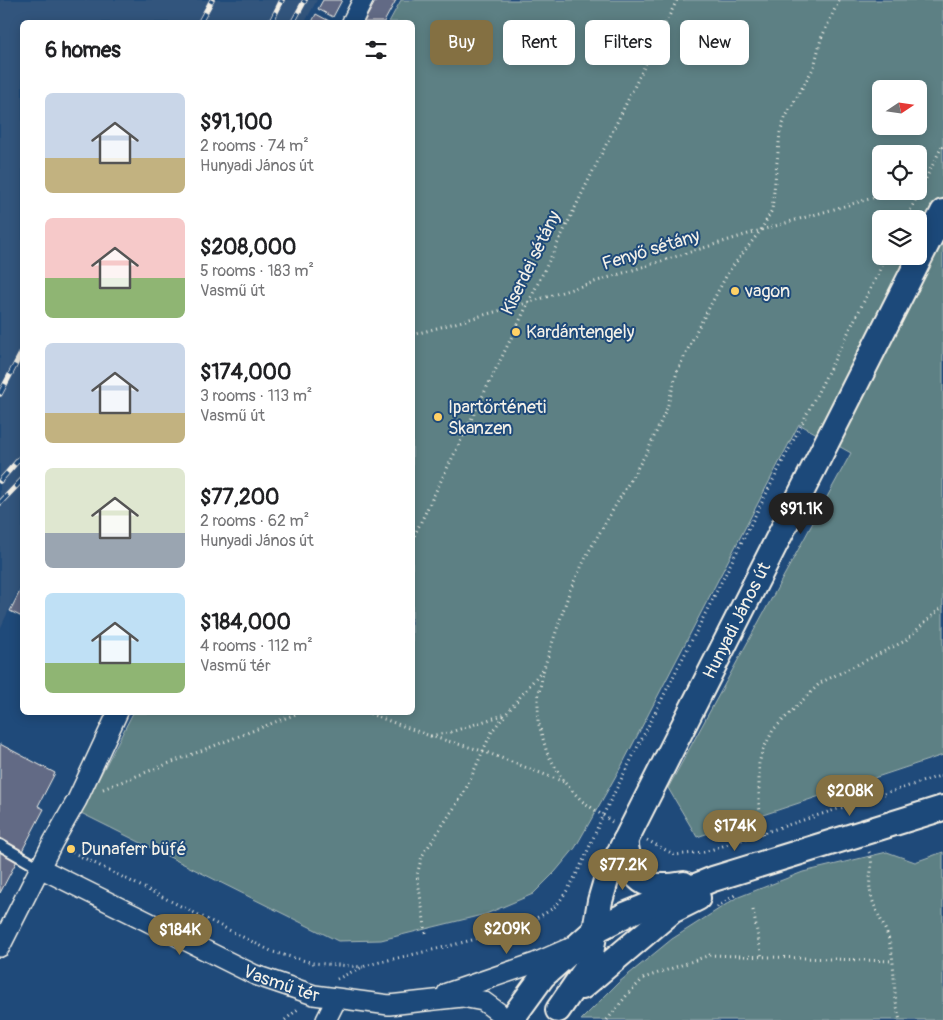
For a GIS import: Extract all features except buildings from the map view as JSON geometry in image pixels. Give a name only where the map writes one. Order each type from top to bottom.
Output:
[{"type":"street","points":[[353,20],[363,0]]},
{"type":"street","name":"Hunyadi János út","points":[[594,931],[607,877],[943,212]]},
{"type":"street","points":[[0,947],[53,842],[77,800],[117,715]]},
{"type":"street","points":[[429,999],[535,963],[561,952],[594,931],[662,899],[713,879],[943,808]]},
{"type":"street","points":[[627,836],[629,864],[644,883],[656,887],[713,879]]},
{"type":"street","points":[[554,1015],[597,973],[672,911],[769,863]]},
{"type":"street","name":"Vasmű tér","points":[[40,868],[255,975],[314,995],[386,1013],[429,999]]},
{"type":"street","points":[[554,1015],[589,964],[594,931]]},
{"type":"street","points":[[511,1020],[543,976],[594,931]]},
{"type":"street","points":[[429,999],[462,997],[483,1001],[498,1012],[503,1020]]},
{"type":"street","name":"Vasmű tér","points":[[326,1020],[336,1000]]},
{"type":"lane","points":[[0,845],[40,868]]},
{"type":"path","name":"Kiserdei sétány","points":[[415,534],[677,0]]},
{"type":"path","points":[[602,817],[582,801],[564,782],[547,753],[538,721],[538,698],[544,668],[570,590],[590,551],[648,450],[667,408],[676,372],[729,271],[761,230],[772,210],[780,133],[785,118],[814,67],[821,39],[839,0]]},
{"type":"path","points":[[927,178],[943,144]]},
{"type":"path","name":"Fenyő sétány","points":[[415,334],[527,303],[761,230],[872,198]]},
{"type":"path","points":[[314,995],[331,982],[364,967],[487,935],[524,923],[546,913],[559,903],[581,864],[602,817],[882,265]]},
{"type":"path","points":[[763,834],[759,804],[759,764],[762,752],[773,730],[820,682],[905,641],[943,606]]},
{"type":"path","points":[[426,933],[417,875],[422,856],[464,792],[492,731],[532,686],[544,668]]},
{"type":"path","points":[[430,736],[506,714]]},
{"type":"path","points":[[77,800],[293,715]]},
{"type":"path","points":[[373,715],[430,736],[483,751],[564,782]]},
{"type":"path","points":[[627,836],[675,855],[704,852],[943,775]]},
{"type":"path","points":[[53,842],[273,952],[313,963],[364,967]]},
{"type":"path","points":[[861,855],[870,852],[872,863],[869,882],[870,892],[887,931],[894,961],[892,980],[900,1020]]},
{"type":"path","points":[[710,912],[743,892]]},
{"type":"path","points":[[753,910],[762,958]]},
{"type":"path","points":[[607,1020],[627,995],[644,978],[710,955],[894,961]]},
{"type":"shaded area","points":[[0,0],[317,0],[306,20],[20,20],[20,586],[0,629]]},
{"type":"green space","points":[[401,0],[943,0],[943,755],[697,837],[668,788],[851,453],[799,424],[622,765],[575,848],[555,872],[533,894],[486,914],[381,940],[338,941],[81,813],[132,715],[415,715],[415,20],[390,20]]},
{"type":"green space","points":[[887,852],[915,862],[943,852],[943,1020],[581,1020],[618,983],[672,939],[736,898],[803,872]]},
{"type":"railway","points":[[201,20],[212,0]]},
{"type":"railway","points":[[272,20],[282,0]]},
{"type":"railway","points":[[294,20],[305,0]]},
{"type":"railway","points":[[0,394],[20,356]]},
{"type":"railway","points":[[0,481],[20,458]]},
{"type":"railway","points":[[0,503],[20,482]]},
{"type":"place","name":"vagon","points":[[735,291]]},
{"type":"place","name":"Kardántengely","points":[[516,332]]},
{"type":"place","name":"Ipartörténeti Skanzen","points":[[438,417]]},
{"type":"place","name":"Dunaferr büfé","points":[[71,849]]}]
